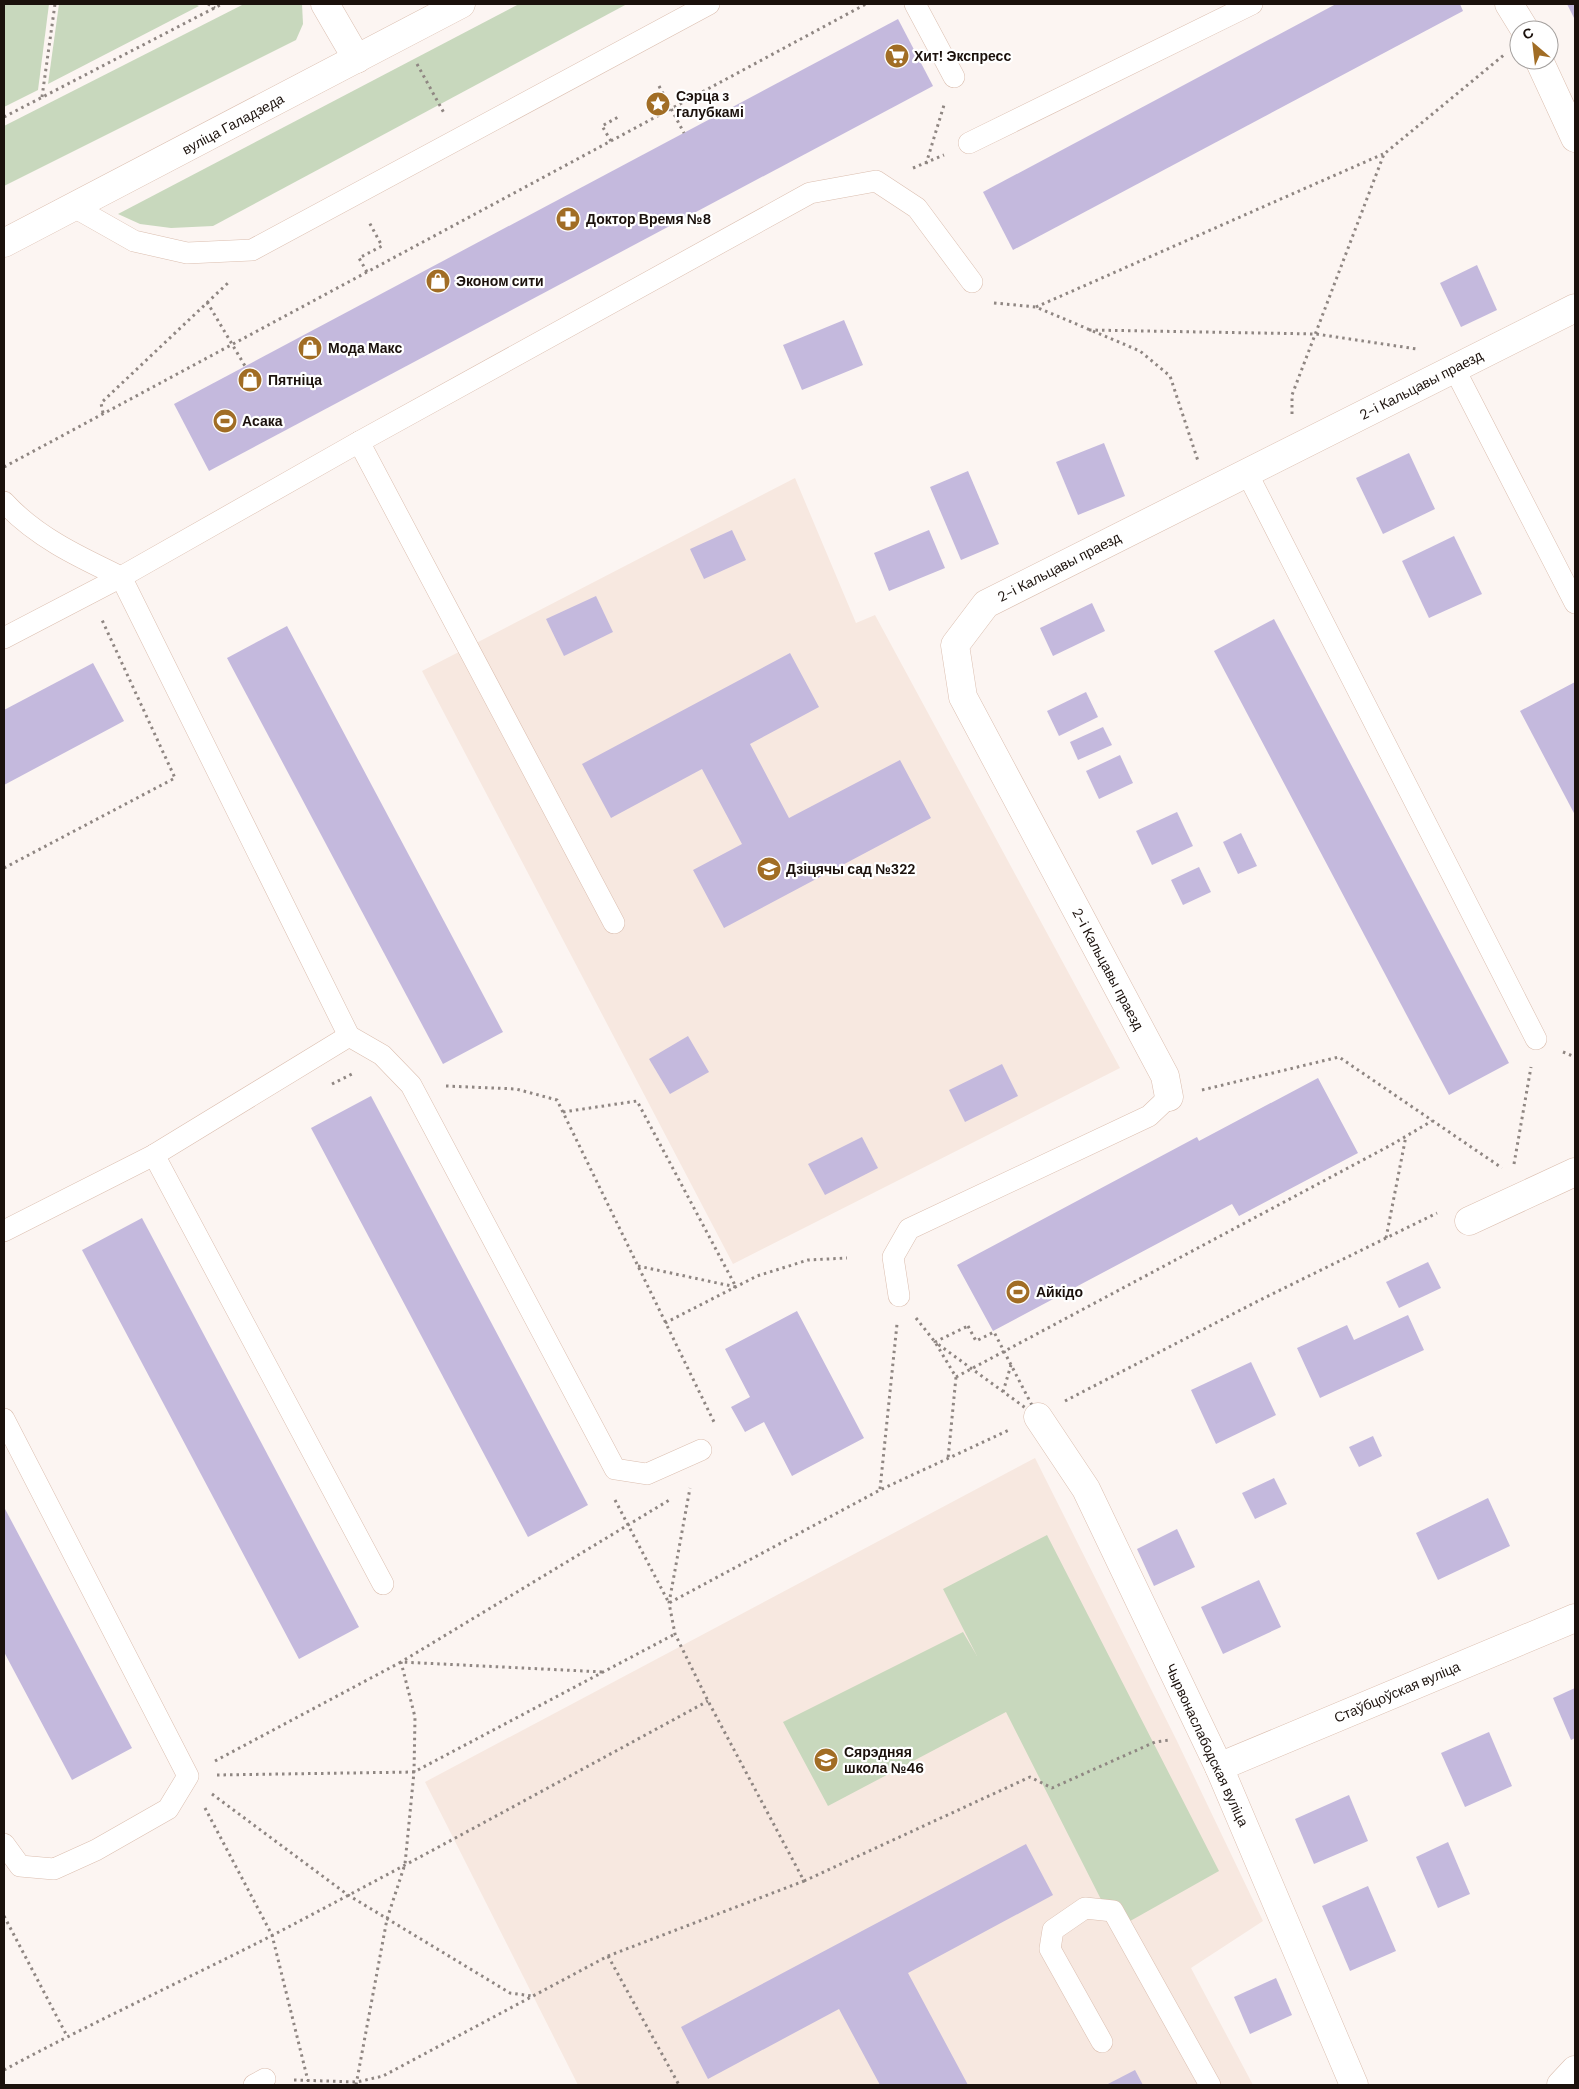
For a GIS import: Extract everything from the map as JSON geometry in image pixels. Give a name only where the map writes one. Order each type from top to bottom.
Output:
[{"type":"street","points":[[325,4],[356,59]]},
{"type":"street","name":"вуліца Галадзеда","points":[[4,243],[462,4]]},
{"type":"street","points":[[1509,4],[1513,20]]},
{"type":"street","points":[[1544,70],[1575,138]]},
{"type":"street","name":"2-і Кальцавы праезд","points":[[1169,1097],[1165,1076],[963,698],[955,645],[986,604],[1575,308]]},
{"type":"street","points":[[1469,1221],[1575,1172]]},
{"type":"street","name":"Чырвонаслабодская вуліца","points":[[1038,1416],[1086,1489],[1200,1726],[1354,2085]]},
{"type":"street","name":"Стаўбцоўская вуліца","points":[[1219,1767],[1575,1618]]},
{"type":"street","points":[[1561,2085],[1575,2070]]},
{"type":"lane","points":[[74,207],[134,241],[187,253],[252,250],[709,4]]},
{"type":"lane","points":[[915,4],[954,77]]},
{"type":"lane","points":[[969,143],[1252,4]]},
{"type":"lane","points":[[4,638],[121,577],[359,442],[810,193],[876,181],[917,208],[972,282]]},
{"type":"lane","points":[[1454,368],[1575,604]]},
{"type":"lane","points":[[359,442],[614,922]]},
{"type":"lane","points":[[1247,473],[1536,1039]]},
{"type":"lane","points":[[4,502],[30,525],[65,550],[121,577],[349,1036],[382,1055],[410,1085],[615,1469],[647,1474],[701,1450]]},
{"type":"lane","points":[[4,1232],[154,1155],[349,1036]]},
{"type":"lane","points":[[900,1296],[893,1256],[909,1229],[1149,1116],[1169,1097]]},
{"type":"lane","points":[[154,1155],[382,1584]]},
{"type":"lane","points":[[4,1419],[188,1776],[168,1809],[96,1850],[54,1869],[20,1866],[4,1844]]},
{"type":"lane","points":[[1102,2042],[1050,1949],[1053,1930],[1085,1908],[1114,1911],[1210,2085]]},
{"type":"path","points":[[42,97],[55,4]]},
{"type":"path","points":[[208,4],[215,8]]},
{"type":"path","points":[[4,116],[222,4]]},
{"type":"path","points":[[4,467],[866,4]]},
{"type":"path","points":[[402,35],[458,140]]},
{"type":"path","points":[[1036,307],[1384,154],[1509,48]]},
{"type":"path","points":[[926,164],[954,77]]},
{"type":"path","points":[[659,86],[684,133]]},
{"type":"path","points":[[610,141],[602,126],[620,116]]},
{"type":"path","points":[[1292,449],[1292,395],[1384,154]]},
{"type":"path","points":[[365,214],[382,246],[359,258],[367,272]]},
{"type":"path","points":[[972,282],[988,303],[1036,307],[1140,351],[1170,376],[1208,492]]},
{"type":"path","points":[[207,302],[245,366]]},
{"type":"path","points":[[1089,330],[1316,334],[1446,354],[1454,368]]},
{"type":"path","points":[[4,868],[175,778],[100,618]]},
{"type":"path","points":[[1514,1166],[1536,1039],[1575,1057]]},
{"type":"path","points":[[1169,1097],[1339,1057],[1504,1170]]},
{"type":"path","points":[[328,1086],[363,1069]]},
{"type":"path","points":[[410,1085],[516,1089],[557,1100],[724,1443],[701,1450]]},
{"type":"path","points":[[563,1112],[637,1101],[736,1287]]},
{"type":"path","points":[[956,1377],[1406,1136],[1432,1120]]},
{"type":"path","points":[[1386,1238],[1406,1136]]},
{"type":"path","points":[[1063,1402],[1249,1305],[1439,1212]]},
{"type":"path","points":[[665,1323],[757,1276],[808,1260],[847,1258]]},
{"type":"path","points":[[638,1266],[736,1287]]},
{"type":"path","points":[[900,1296],[935,1342],[956,1377],[948,1459]]},
{"type":"path","points":[[880,1490],[900,1296]]},
{"type":"path","points":[[935,1342],[968,1326],[976,1341],[994,1332],[1038,1416]]},
{"type":"path","points":[[935,1342],[1038,1416]]},
{"type":"path","points":[[1003,1392],[1011,1364]]},
{"type":"path","points":[[669,1604],[880,1490],[1012,1430]]},
{"type":"path","points":[[669,1604],[691,1487],[683,1492]]},
{"type":"path","points":[[188,1776],[401,1662],[675,1496]]},
{"type":"path","points":[[614,1499],[669,1604],[675,1634],[708,1701],[804,1881]]},
{"type":"path","points":[[188,1776],[414,1772],[675,1634]]},
{"type":"path","points":[[401,1662],[606,1672]]},
{"type":"path","points":[[357,2084],[387,1919],[405,1864],[414,1772],[415,1717],[401,1662]]},
{"type":"path","points":[[4,2070],[67,2036],[272,1935],[708,1701]]},
{"type":"path","points":[[259,2082],[308,2081],[357,2084],[383,2076],[608,1956],[804,1881],[1030,1778],[1052,1788],[1155,1742],[1176,1739],[1200,1726]]},
{"type":"path","points":[[188,1776],[348,1895],[510,1993],[533,1996]]},
{"type":"path","points":[[188,1776],[272,1935],[308,2081]]},
{"type":"path","points":[[4,1916],[67,2036]]},
{"type":"path","points":[[608,1956],[679,2085]]},
{"type":"shaded area","name":"Дзіцячы сад №322","points":[[795,478],[856,623],[875,615],[1120,1068],[733,1264],[422,671]]},
{"type":"shaded area","name":"Сярэдняя школа №46","points":[[1035,1458],[1176,1739],[1263,1921],[1191,1968],[1253,2085],[578,2085],[425,1782]]},
{"type":"green space","points":[[4,4],[49,4],[38,90],[4,107]]},
{"type":"green space","points":[[59,4],[195,4],[199,6],[48,84]]},
{"type":"green space","points":[[244,4],[302,4],[303,24],[296,40],[4,186],[4,126]]},
{"type":"green space","points":[[519,4],[627,4],[213,226],[171,228],[140,224],[118,214]]},
{"type":"green space","points":[[1047,1535],[1219,1871],[1116,1929],[1006,1712],[828,1806],[783,1722],[963,1632],[977,1656],[943,1589]]},
{"type":"building","points":[[1336,4],[1460,4],[1463,11],[1013,250],[983,192]]},
{"type":"building","points":[[1567,4],[1575,4],[1575,20]]},
{"type":"building","points":[[898,19],[933,86],[209,471],[174,404]]},
{"type":"building","points":[[1477,265],[1497,310],[1461,327],[1440,283]]},
{"type":"building","points":[[844,320],[863,365],[802,390],[783,345]]},
{"type":"building","points":[[1104,443],[1125,496],[1078,515],[1056,462]]},
{"type":"building","points":[[1409,453],[1435,509],[1383,534],[1356,478]]},
{"type":"building","points":[[968,471],[999,544],[961,560],[930,487]]},
{"type":"building","points":[[732,530],[746,560],[704,579],[690,549]]},
{"type":"building","points":[[929,530],[945,568],[889,591],[874,553]]},
{"type":"building","points":[[1454,536],[1482,594],[1429,618],[1402,561]]},
{"type":"building","points":[[596,596],[613,632],[564,656],[546,619]]},
{"type":"building","points":[[1092,603],[1105,631],[1053,656],[1040,628]]},
{"type":"building","points":[[1274,619],[1509,1063],[1449,1095],[1214,651]]},
{"type":"building","points":[[287,626],[503,1032],[443,1064],[227,658]]},
{"type":"building","points":[[790,653],[819,707],[750,744],[789,818],[900,760],[931,818],[724,928],[693,870],[742,844],[702,769],[611,818],[582,764]]},
{"type":"building","points":[[93,663],[124,721],[4,785],[4,710]]},
{"type":"building","points":[[1575,682],[1575,815],[1520,711]]},
{"type":"building","points":[[1086,692],[1098,717],[1059,736],[1047,711]]},
{"type":"building","points":[[1103,727],[1112,745],[1078,760],[1070,742]]},
{"type":"building","points":[[1120,755],[1133,783],[1099,799],[1086,771]]},
{"type":"building","points":[[1177,812],[1193,846],[1152,865],[1136,831]]},
{"type":"building","points":[[1241,833],[1257,866],[1238,874],[1223,842]]},
{"type":"building","points":[[1199,867],[1211,892],[1183,905],[1171,880]]},
{"type":"building","points":[[688,1036],[709,1072],[670,1094],[649,1059]]},
{"type":"building","points":[[1002,1064],[1018,1096],[965,1122],[949,1090]]},
{"type":"building","points":[[1318,1078],[1358,1153],[1239,1216],[1232,1204],[993,1331],[957,1265],[1197,1137],[1199,1141]]},
{"type":"building","points":[[371,1096],[588,1505],[528,1537],[311,1128]]},
{"type":"building","points":[[862,1137],[878,1168],[825,1195],[808,1164]]},
{"type":"building","points":[[142,1218],[359,1627],[299,1659],[82,1250]]},
{"type":"building","points":[[1428,1262],[1441,1288],[1399,1308],[1386,1282]]},
{"type":"building","points":[[797,1311],[864,1438],[792,1476],[764,1422],[745,1432],[731,1407],[750,1397],[725,1349]]},
{"type":"building","points":[[1408,1315],[1424,1350],[1320,1398],[1297,1348],[1347,1325],[1354,1340]]},
{"type":"building","points":[[1251,1362],[1276,1415],[1216,1444],[1191,1390]]},
{"type":"building","points":[[1373,1436],[1382,1456],[1359,1467],[1349,1447]]},
{"type":"building","points":[[1274,1478],[1287,1504],[1255,1519],[1242,1493]]},
{"type":"building","points":[[1488,1498],[1510,1546],[1438,1580],[1416,1533]]},
{"type":"building","points":[[4,1507],[132,1748],[72,1780],[4,1652]]},
{"type":"building","points":[[1177,1529],[1195,1567],[1154,1586],[1137,1549]]},
{"type":"building","points":[[1259,1580],[1281,1627],[1223,1654],[1201,1607]]},
{"type":"building","points":[[1575,1688],[1575,1738],[1571,1740],[1553,1698]]},
{"type":"building","points":[[1489,1732],[1512,1786],[1465,1807],[1441,1753]]},
{"type":"building","points":[[1349,1795],[1368,1841],[1314,1864],[1295,1819]]},
{"type":"building","points":[[1448,1842],[1470,1894],[1438,1908],[1416,1857]]},
{"type":"building","points":[[1026,1844],[1053,1895],[908,1973],[968,2085],[880,2085],[839,2009],[708,2079],[681,2027]]},
{"type":"building","points":[[1368,1886],[1396,1951],[1350,1971],[1322,1906]]},
{"type":"building","points":[[1276,1978],[1292,2015],[1250,2034],[1234,1997]]},
{"type":"building","points":[[1135,2070],[1143,2085],[1106,2085]]},
{"type":"place","name":"Хит! Экспресс","points":[[897,56]]},
{"type":"place","name":"Сэрца з галубкамі","points":[[658,104]]},
{"type":"place","name":"Доктор Время №8","points":[[568,219]]},
{"type":"place","name":"Эконом сити","points":[[438,281]]},
{"type":"place","name":"Мода Макс","points":[[310,348]]},
{"type":"place","name":"Пятніца","points":[[250,380]]},
{"type":"place","name":"Асака","points":[[225,421]]},
{"type":"place","name":"Дзіцячы сад №322","points":[[769,869]]},
{"type":"place","name":"Айкідо","points":[[1018,1292]]},
{"type":"place","name":"Сярэдняя школа №46","points":[[826,1760]]}]
